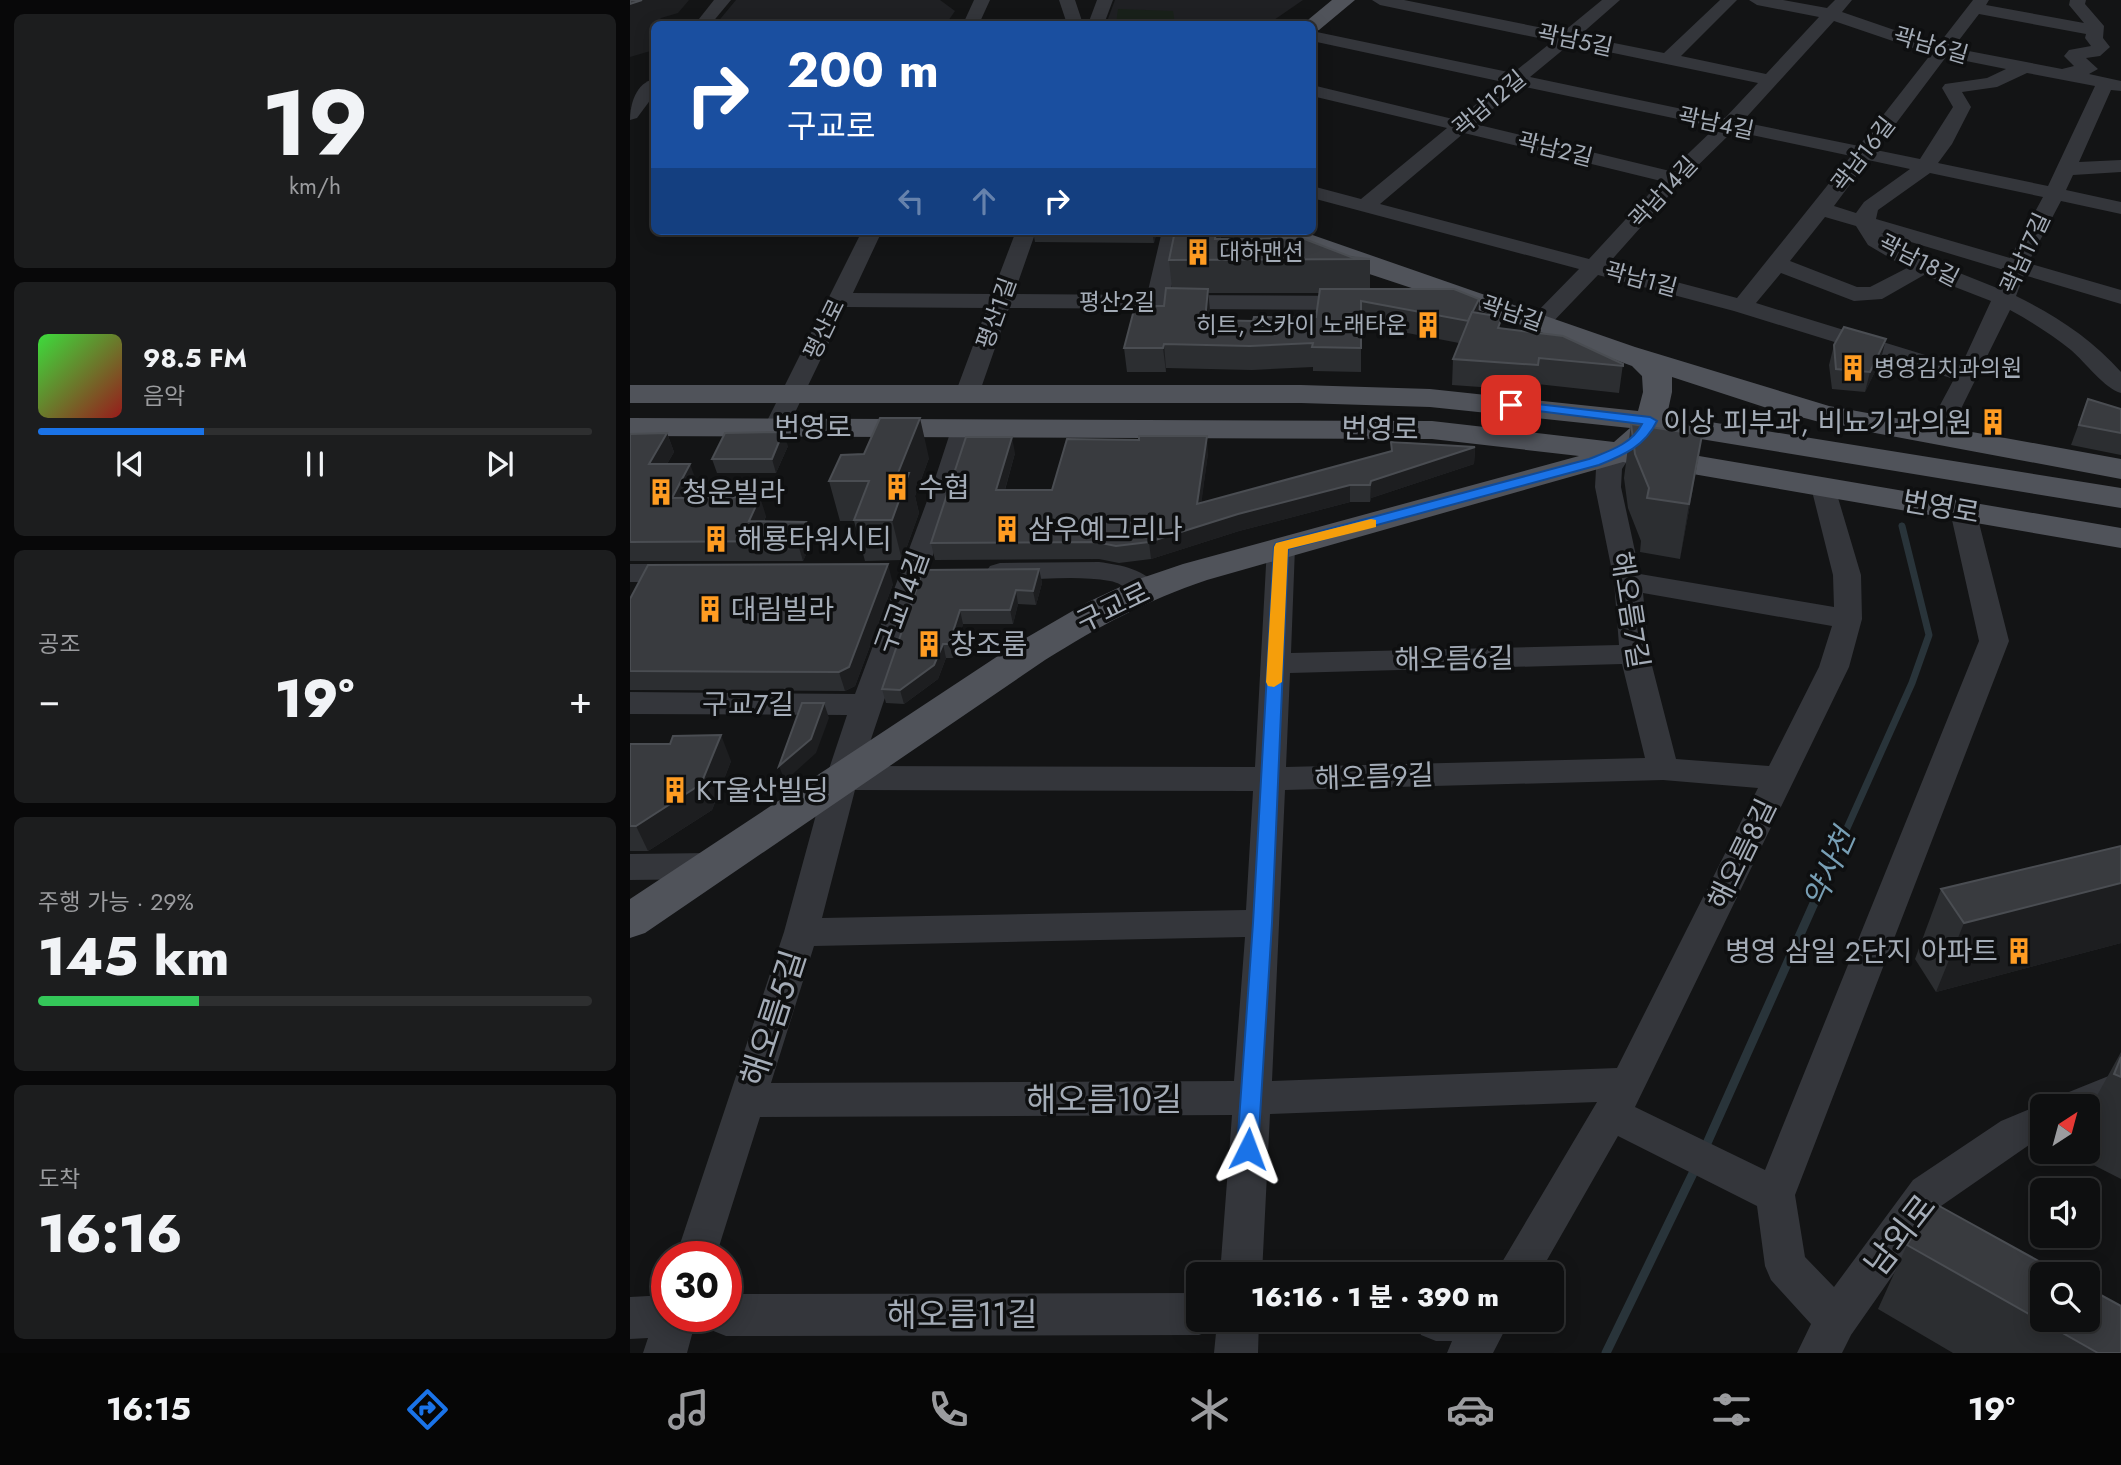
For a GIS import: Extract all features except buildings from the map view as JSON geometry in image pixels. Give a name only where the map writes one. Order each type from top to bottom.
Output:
[{"type":"main road","points":[[1316,23],[1345,0]]},
{"type":"main road","name":"곽남길","points":[[1288,235],[1324,250],[1628,353],[1652,368],[1657,376],[1650,421]]},
{"type":"main road","points":[[1628,353],[1802,408],[2121,469]]},
{"type":"main road","name":"번영로","points":[[630,394],[1372,395],[1489,402],[1650,421],[2121,498]]},
{"type":"main road","name":"구교로","points":[[630,921],[1032,651],[1100,610],[1145,589],[1281,547],[1562,472],[1620,452],[1645,432],[1650,421]]},
{"type":"main road","name":"번영로","points":[[630,426],[1372,428],[1478,433],[1620,452],[2121,538]]},
{"type":"main road","points":[[1478,433],[1501,447],[1514,461],[1514,476],[1504,488]]},
{"type":"street","points":[[706,21],[723,0]]},
{"type":"street","points":[[972,21],[982,0]]},
{"type":"street","points":[[1067,0],[1074,21]]},
{"type":"street","points":[[1097,21],[1105,0]]},
{"type":"street","name":"곽남5길","points":[[1380,0],[1770,80]]},
{"type":"street","name":"곽남12길","points":[[1365,206],[1612,0]]},
{"type":"street","points":[[1668,59],[1729,0]]},
{"type":"street","name":"곽남6길","points":[[1758,0],[1831,14],[1940,51],[2116,84]]},
{"type":"street","name":"곽남14길","points":[[1540,322],[1595,267],[1674,177],[1728,126],[1844,0]]},
{"type":"street","points":[[2052,73],[2087,71],[2089,69],[2073,56],[2100,49],[2094,38],[2096,26],[2077,5],[2080,0]]},
{"type":"street","points":[[1978,4],[2094,30]]},
{"type":"street","name":"곽남16길","points":[[1742,306],[1821,209],[1978,4]]},
{"type":"street","points":[[1471,19],[1488,6]]},
{"type":"street","name":"곽남4길","points":[[1316,37],[2121,208]]},
{"type":"street","name":"곽남18길","points":[[2023,68],[1991,83],[1951,88],[1962,107],[1942,144],[1924,168],[1871,206],[1866,213],[1866,229],[1879,243],[1924,267],[2003,299],[2079,345],[2121,386]]},
{"type":"street","name":"곽남17길","points":[[1936,435],[1992,329],[2017,264],[2066,169],[2116,84]]},
{"type":"street","points":[[641,106],[651,89]]},
{"type":"street","name":"곽남2길","points":[[1316,91],[1674,177]]},
{"type":"street","points":[[2066,169],[2121,166]]},
{"type":"street","name":"곽남1길","points":[[1316,193],[1742,306],[1967,374]]},
{"type":"street","points":[[1821,209],[2017,264],[2121,297]]},
{"type":"street","name":"평산로","points":[[776,427],[870,235]]},
{"type":"street","name":"평산1길","points":[[967,394],[1025,235]]},
{"type":"street","points":[[1157,302],[1171,235]]},
{"type":"street","points":[[1778,264],[1854,294],[1874,294],[1924,267]]},
{"type":"street","name":"평산2길","points":[[838,300],[1375,303]]},
{"type":"street","points":[[1416,304],[1481,302]]},
{"type":"street","name":"구교14길","points":[[842,778],[964,427]]},
{"type":"street","name":"해오름7길","points":[[1620,452],[1609,469],[1608,487],[1628,581],[1634,654],[1663,769]]},
{"type":"street","name":"해오름8길","points":[[1523,1262],[1620,1099],[1835,667],[1848,619],[1847,575],[1824,487]]},
{"type":"street","points":[[1828,1336],[1786,1266],[1775,1195],[1994,641],[1963,511]]},
{"type":"street","points":[[1242,1262],[1263,923],[1281,547]]},
{"type":"street","points":[[979,572],[1099,571],[1122,575],[1145,589]]},
{"type":"street","points":[[630,573],[711,573]]},
{"type":"street","points":[[1628,581],[1848,619]]},
{"type":"street","name":"해오름6길","points":[[1275,663],[1634,654]]},
{"type":"street","name":"구교7길","points":[[630,703],[866,705]]},
{"type":"street","name":"해오름9길","points":[[842,778],[1270,779],[1663,769],[1780,778]]},
{"type":"street","name":"해오름5길","points":[[701,1241],[801,932],[842,778]]},
{"type":"street","points":[[630,867],[711,866]]},
{"type":"street","points":[[801,932],[1263,923]]},
{"type":"street","points":[[2100,1096],[2121,1087]]},
{"type":"street","points":[[1620,1099],[1775,1195]]},
{"type":"street","name":"해오름10길","points":[[746,1100],[1620,1099]]},
{"type":"street","name":"남외로","points":[[1828,1336],[1927,1193],[2015,1133],[2030,1126]]},
{"type":"street","name":"해오름11길","points":[[742,1315],[1186,1314]]},
{"type":"street","points":[[630,1318],[651,1317]]},
{"type":"street","points":[[665,1353],[671,1332]]},
{"type":"street","points":[[1236,1353],[1237,1332]]},
{"type":"shaded area","points":[[736,0],[940,0],[955,11],[948,21],[718,21]]},
{"type":"shaded area","points":[[1115,0],[1303,0],[1272,21],[1107,21]]},
{"type":"shaded area","points":[[1118,9],[1173,11],[1175,21],[1116,21]]},
{"type":"waterway","name":"약사천","points":[[1822,884],[1912,683],[1929,635],[1902,526]]},
{"type":"waterway","name":"약사천","points":[[1704,1150],[1823,883]]},
{"type":"waterway","name":"약사천","points":[[1606,1353],[1696,1167]]},
{"type":"slow traffic","points":[[1274,682],[1281,547],[1371,523]]},
{"type":"place","name":"대하맨션","points":[[1198,252]]},
{"type":"place","name":"히트, 스카이 노래타운","points":[[1428,325]]},
{"type":"place","name":"병영김치과의원","points":[[1853,368]]},
{"type":"place","name":"이상 피부과, 비뇨기과의원","points":[[1993,422]]},
{"type":"place","name":"수협","points":[[897,487]]},
{"type":"place","name":"청운빌라","points":[[661,492]]},
{"type":"place","name":"삼우예그리나","points":[[1007,529]]},
{"type":"place","name":"해룡타워시티","points":[[716,539]]},
{"type":"place","name":"대림빌라","points":[[710,609]]},
{"type":"place","name":"창조룸","points":[[929,644]]},
{"type":"place","name":"KT울산빌딩","points":[[675,790]]},
{"type":"place","name":"병영 삼일 2단지 아파트","points":[[2019,951]]},
{"type":"route","points":[[1248,1149],[1263,923],[1281,547],[1594,462],[1620,452],[1635,442],[1645,432],[1650,421],[1511,405]]}]
